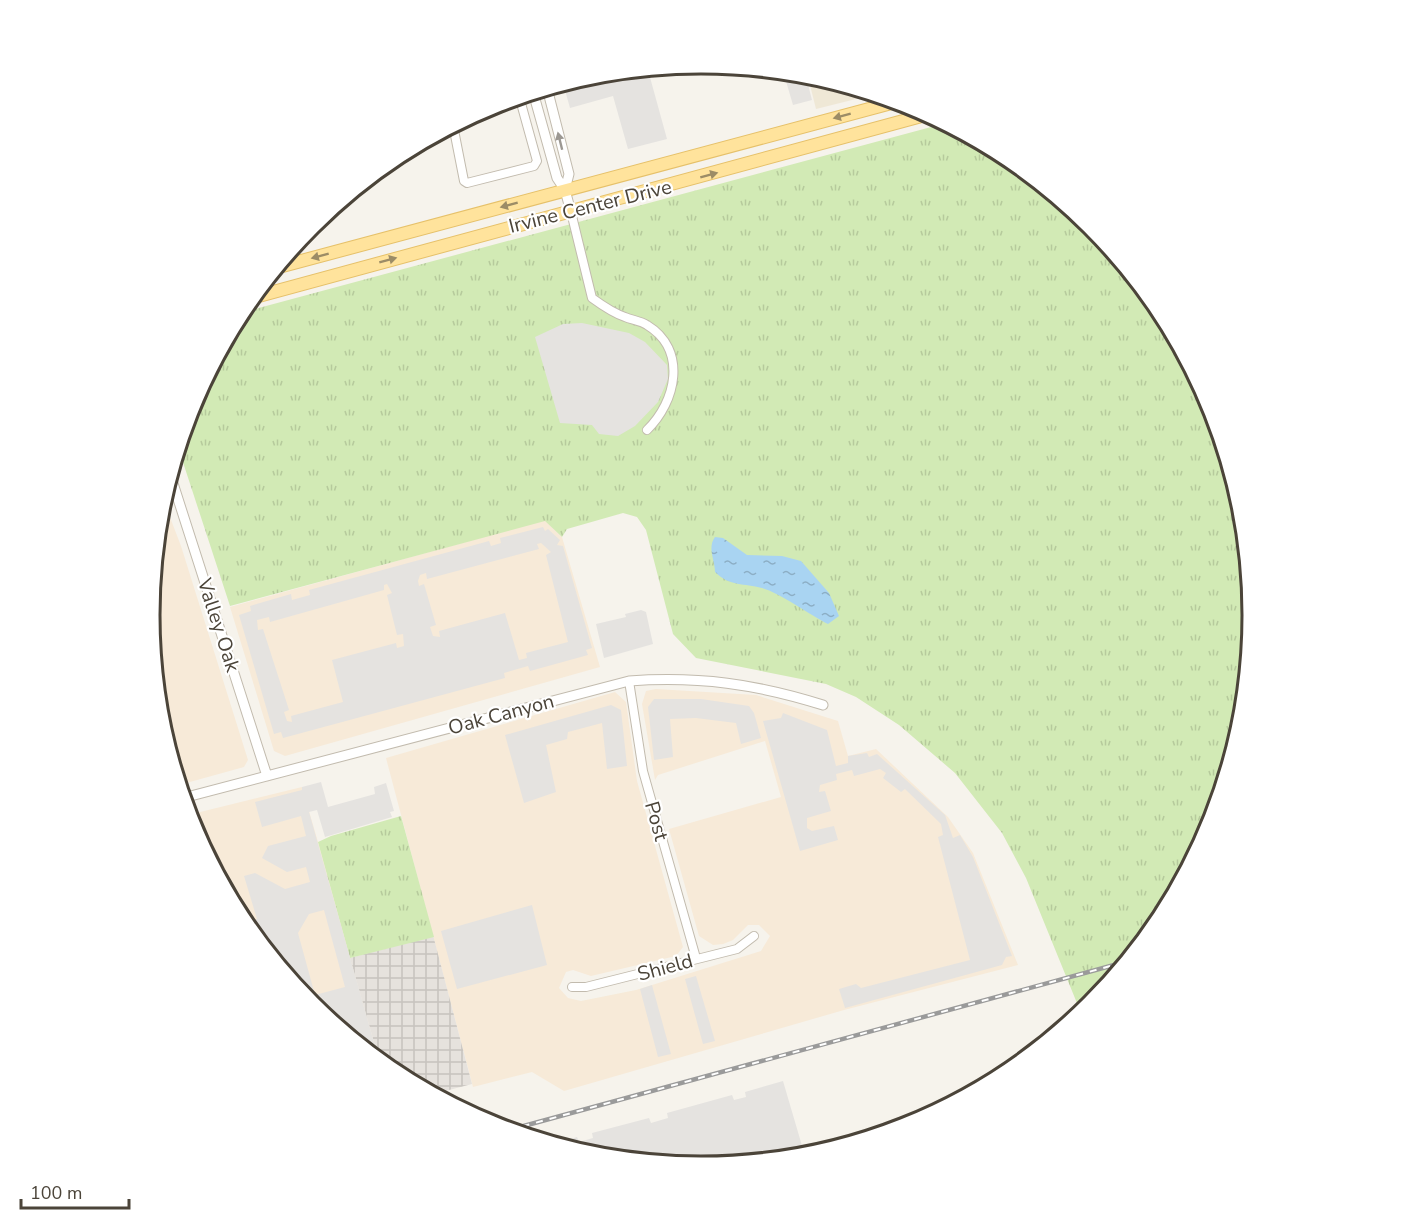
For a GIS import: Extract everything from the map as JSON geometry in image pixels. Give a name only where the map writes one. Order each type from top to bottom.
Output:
[{"type":"main road","name":"Irvine Center Drive","points":[[289,264],[883,105]]},
{"type":"main road","name":"Irvine Center Drive","points":[[265,294],[915,118]]},
{"type":"street","points":[[549,96],[569,174],[565,190]]},
{"type":"street","points":[[535,100],[557,178],[565,190],[592,298],[623,316],[647,324],[660,336],[671,354],[676,372],[668,401],[658,419],[647,430]]},
{"type":"street","points":[[455,133],[467,183],[534,166],[537,161],[521,104]]},
{"type":"street","name":"Valley Oak","points":[[175,489],[267,776]]},
{"type":"street","name":"Oak Canyon","points":[[192,796],[629,681],[670,678],[708,679],[775,691],[823,705]]},
{"type":"street","name":"Post","points":[[629,681],[643,771],[696,958]]},
{"type":"street","name":"Shield","points":[[572,987],[586,987],[737,949],[754,936]]},
{"type":"shaded area","points":[[650,76],[667,139],[628,149],[613,96],[570,108],[565,91],[595,84]]},
{"type":"shaded area","points":[[786,80],[808,84],[812,100],[793,105]]},
{"type":"shaded area","points":[[810,85],[861,98],[816,109]]},
{"type":"shaded area","points":[[582,323],[629,333],[645,342],[667,365],[668,379],[658,402],[635,426],[618,436],[599,434],[592,425],[560,423],[535,337],[563,324]]},
{"type":"shaded area","points":[[169,515],[181,546],[248,760],[244,767],[187,783],[178,755],[170,720],[161,650],[161,579]]},
{"type":"shaded area","points":[[545,520],[562,537],[600,667],[285,756],[274,751],[230,607]]},
{"type":"shaded area","points":[[543,527],[545,531],[548,529],[560,540],[557,545],[563,546],[592,648],[586,650],[588,655],[530,671],[528,666],[504,673],[505,678],[283,738],[281,732],[274,734],[239,615],[251,611],[250,606],[291,594],[292,600],[310,595],[309,590],[489,541],[491,546],[501,543],[500,538]],"holes":[[[541,543],[551,552],[546,555],[568,642],[526,653],[527,658],[519,660],[505,613],[439,631],[440,637],[433,636],[430,627],[436,625],[424,584],[419,586],[420,575],[426,573],[427,579],[539,549],[537,544]],[[387,584],[392,593],[387,595],[397,635],[403,634],[404,646],[397,648],[396,643],[332,660],[343,702],[291,716],[292,722],[287,721],[284,712],[289,710],[263,629],[258,630],[257,620],[269,617],[270,622],[384,590],[384,585]]]},
{"type":"shaded area","points":[[641,610],[646,612],[653,644],[604,658],[596,624],[626,617],[625,614]]},
{"type":"shaded area","points":[[656,689],[756,695],[838,721],[848,756],[876,749],[948,817],[973,853],[1018,965],[844,1010],[564,1091],[532,1072],[473,1087],[386,758],[615,692],[626,702],[637,781],[683,947],[676,956],[591,976],[573,970],[566,972],[559,988],[568,998],[581,1001],[636,990],[761,951],[770,936],[759,925],[748,925],[733,940],[723,944],[713,945],[699,936],[669,829],[781,797],[765,741],[658,775],[655,780],[642,704],[646,691]]},
{"type":"shaded area","points":[[654,699],[701,699],[749,706],[754,713],[761,738],[741,744],[736,723],[696,718],[670,719],[673,757],[654,760],[648,707]]},
{"type":"shaded area","points":[[611,705],[621,710],[627,766],[607,769],[602,723],[568,732],[567,739],[546,745],[556,792],[524,803],[505,735]]},
{"type":"shaded area","points":[[783,713],[827,730],[836,766],[848,763],[848,756],[867,753],[869,757],[877,754],[945,815],[953,838],[960,835],[973,857],[1012,956],[1006,957],[1002,965],[845,1008],[839,989],[856,984],[861,988],[970,960],[938,837],[943,835],[941,824],[905,789],[901,792],[883,778],[886,773],[880,769],[854,776],[852,770],[836,774],[837,780],[820,785],[819,792],[825,791],[831,811],[807,818],[807,828],[812,831],[834,826],[838,840],[800,851],[763,721],[781,718]]},
{"type":"shaded area","points":[[321,782],[328,807],[375,794],[374,787],[386,783],[394,811],[390,812],[392,817],[325,837],[317,810],[309,812],[375,1046],[316,995],[345,987],[324,910],[309,914],[298,933],[315,993],[294,971],[254,920],[257,919],[244,876],[255,873],[285,889],[310,882],[306,867],[287,872],[262,858],[268,846],[306,836],[301,816],[262,827],[255,802],[302,790],[302,787]]},
{"type":"shaded area","points":[[302,787],[375,1046],[318,997],[272,944],[232,885],[198,813]]},
{"type":"shaded area","points":[[532,905],[547,965],[457,989],[441,931]]},
{"type":"shaded area","points":[[433,935],[472,1084],[445,1091],[375,1046],[350,958]]},
{"type":"shaded area","points":[[696,976],[715,1041],[703,1044],[685,979]]},
{"type":"shaded area","points":[[652,985],[671,1054],[658,1057],[640,989]]},
{"type":"shaded area","points":[[783,1081],[802,1146],[772,1151],[701,1156],[630,1151],[580,1142],[593,1138],[592,1133],[649,1118],[651,1123],[668,1118],[667,1113],[732,1095],[734,1100],[746,1097],[745,1092]]},
{"type":"green space","points":[[934,126],[1002,165],[1030,185],[1084,232],[1108,258],[1151,314],[1170,344],[1201,407],[1224,474],[1232,509],[1241,579],[1242,614],[1241,650],[1232,720],[1224,755],[1201,822],[1170,885],[1151,915],[1108,971],[1077,1003],[1026,878],[1002,833],[955,773],[899,725],[856,697],[826,684],[696,658],[673,634],[646,530],[637,517],[623,513],[567,529],[562,537],[545,521],[230,606],[182,461],[201,407],[216,375],[232,344],[255,309]]},
{"type":"green space","points":[[401,816],[434,937],[350,958],[318,842],[331,836]]},
{"type":"water","points":[[715,537],[723,538],[747,555],[782,556],[801,561],[829,593],[839,616],[828,624],[769,591],[721,577],[715,572],[712,554]]},
{"type":"railway","points":[[524,1126],[1113,965]]}]
